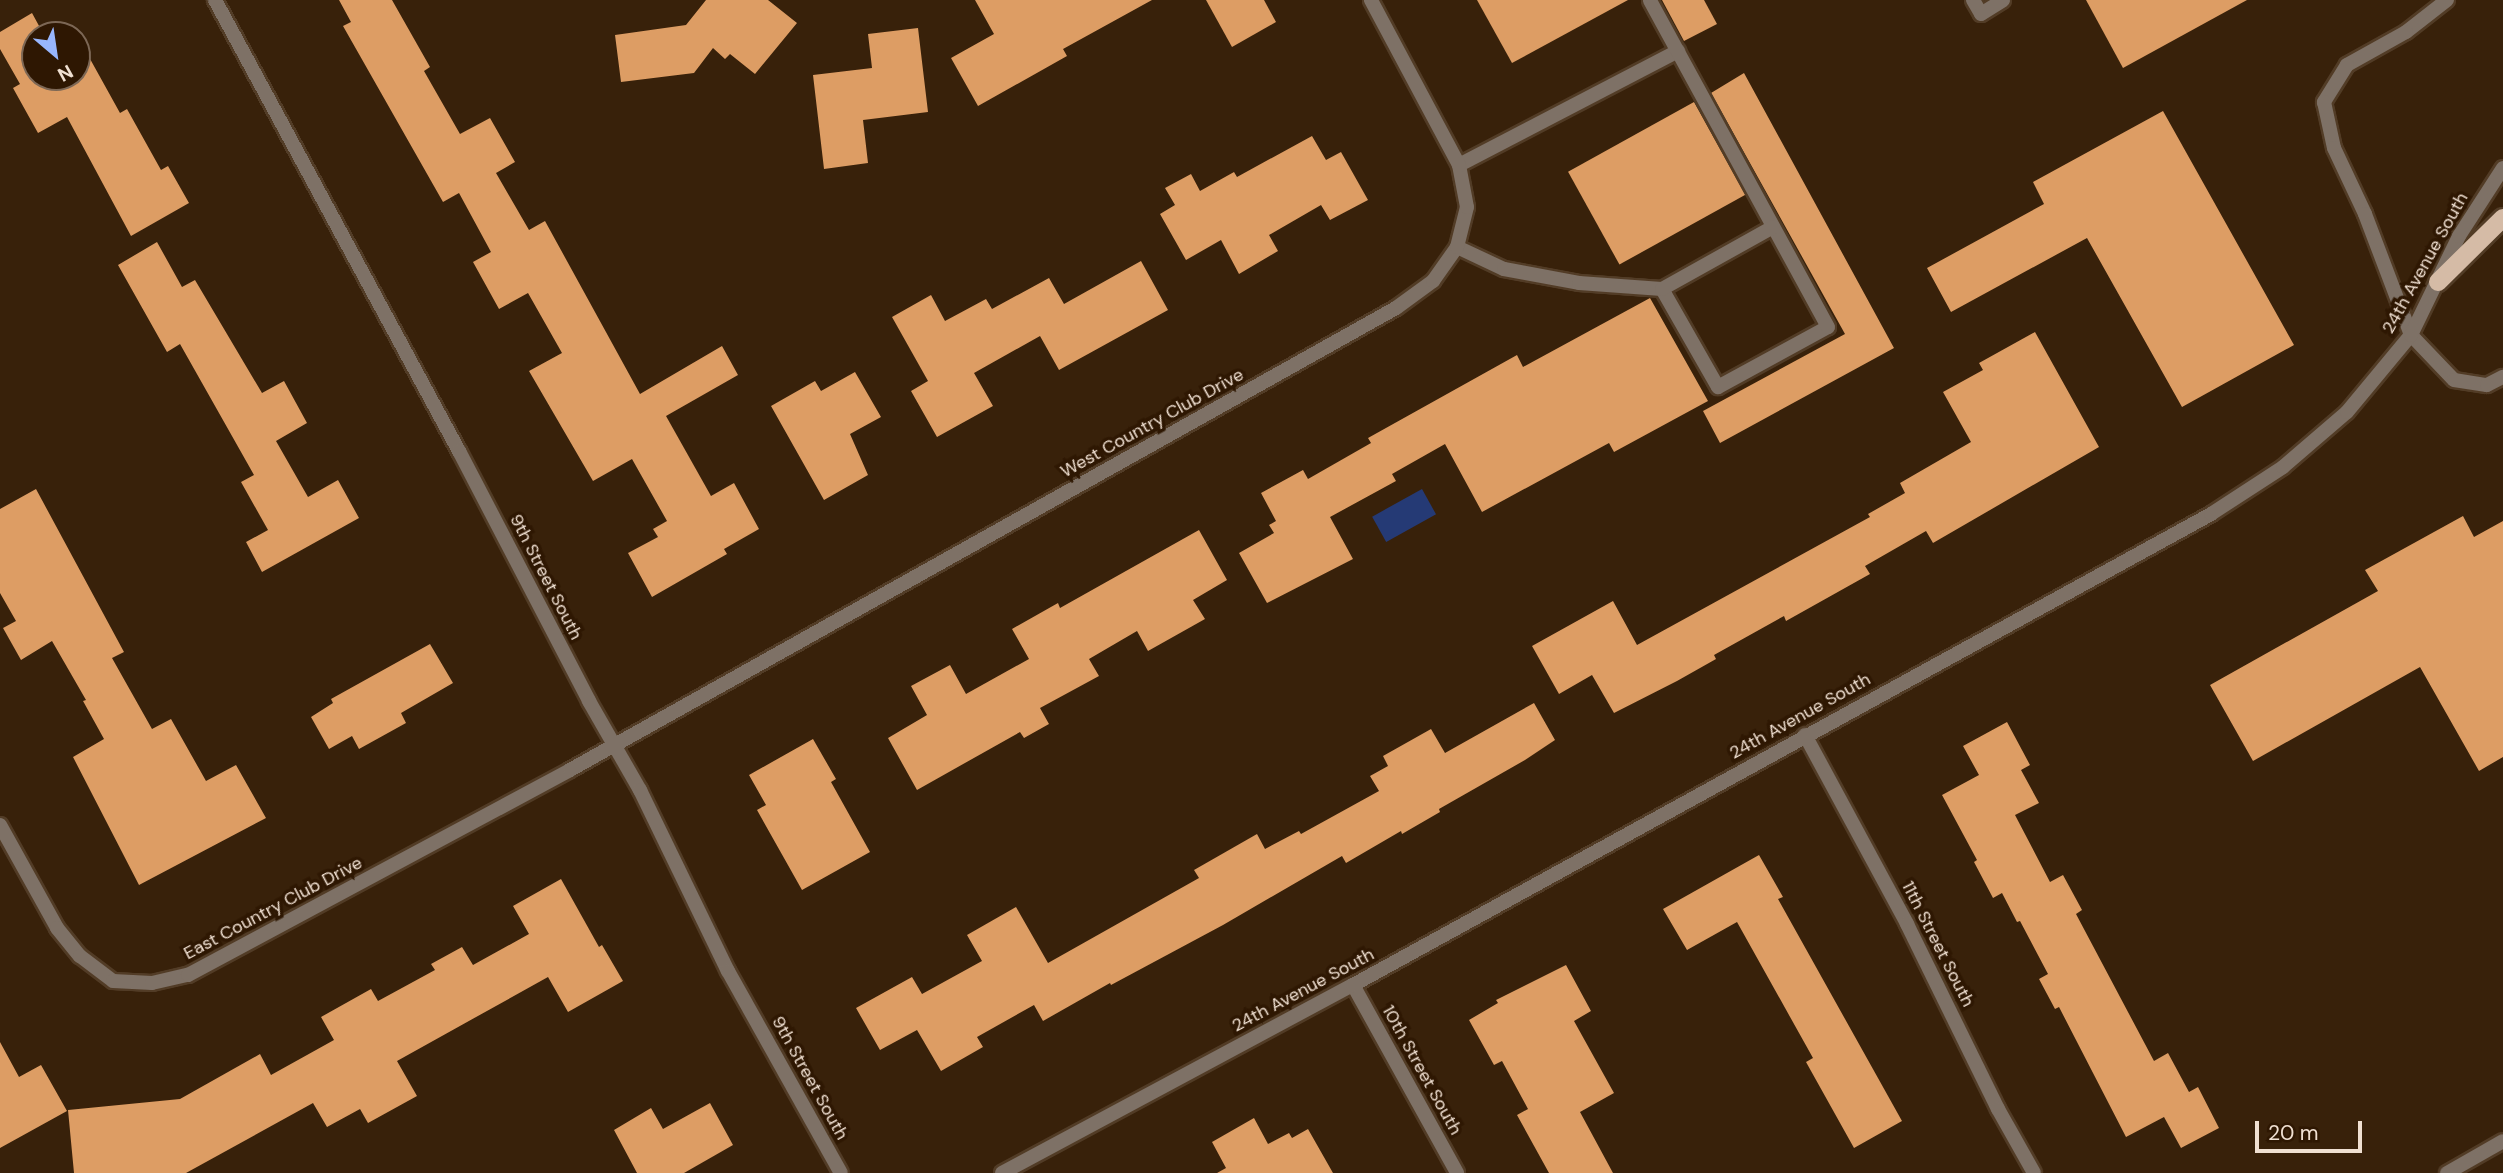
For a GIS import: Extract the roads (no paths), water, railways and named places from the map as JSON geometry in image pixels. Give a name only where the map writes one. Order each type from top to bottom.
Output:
[{"type":"main road","points":[[2438,282],[2503,218]]},
{"type":"street","name":"9th Street South","points":[[215,0],[640,790],[728,971],[841,1173]]},
{"type":"street","points":[[1650,0],[1828,327],[1718,387],[1662,289]]},
{"type":"street","points":[[1973,0],[1981,14],[2003,0]]},
{"type":"street","points":[[2447,0],[2406,32],[2347,65],[2324,102],[2334,148],[2365,214],[2411,335],[2454,380],[2487,385],[2503,377]]},
{"type":"street","name":"West Country Club Drive","points":[[614,746],[1396,309],[1433,281],[1457,247],[1467,207],[1459,164],[1376,2]]},
{"type":"street","points":[[1459,164],[1678,51]]},
{"type":"street","name":"24th Avenue South","points":[[1002,1173],[1353,985],[1804,735],[2211,514],[2283,467],[2347,412],[2411,335],[2459,236],[2503,168]]},
{"type":"street","points":[[1457,247],[1504,269],[1579,284],[1662,289],[1773,227]]},
{"type":"street","name":"11th Street South","points":[[1804,735],[1907,924],[1998,1109],[2034,1173]]},
{"type":"street","name":"East Country Club Drive","points":[[0,825],[57,928],[80,956],[113,981],[152,983],[188,975],[215,962],[614,746]]},
{"type":"street","name":"10th Street South","points":[[1353,985],[1457,1173]]},
{"type":"street","points":[[2447,1173],[2503,1142]]},
{"type":"water","points":[[1422,489],[1436,514],[1386,542],[1372,517]]}]
